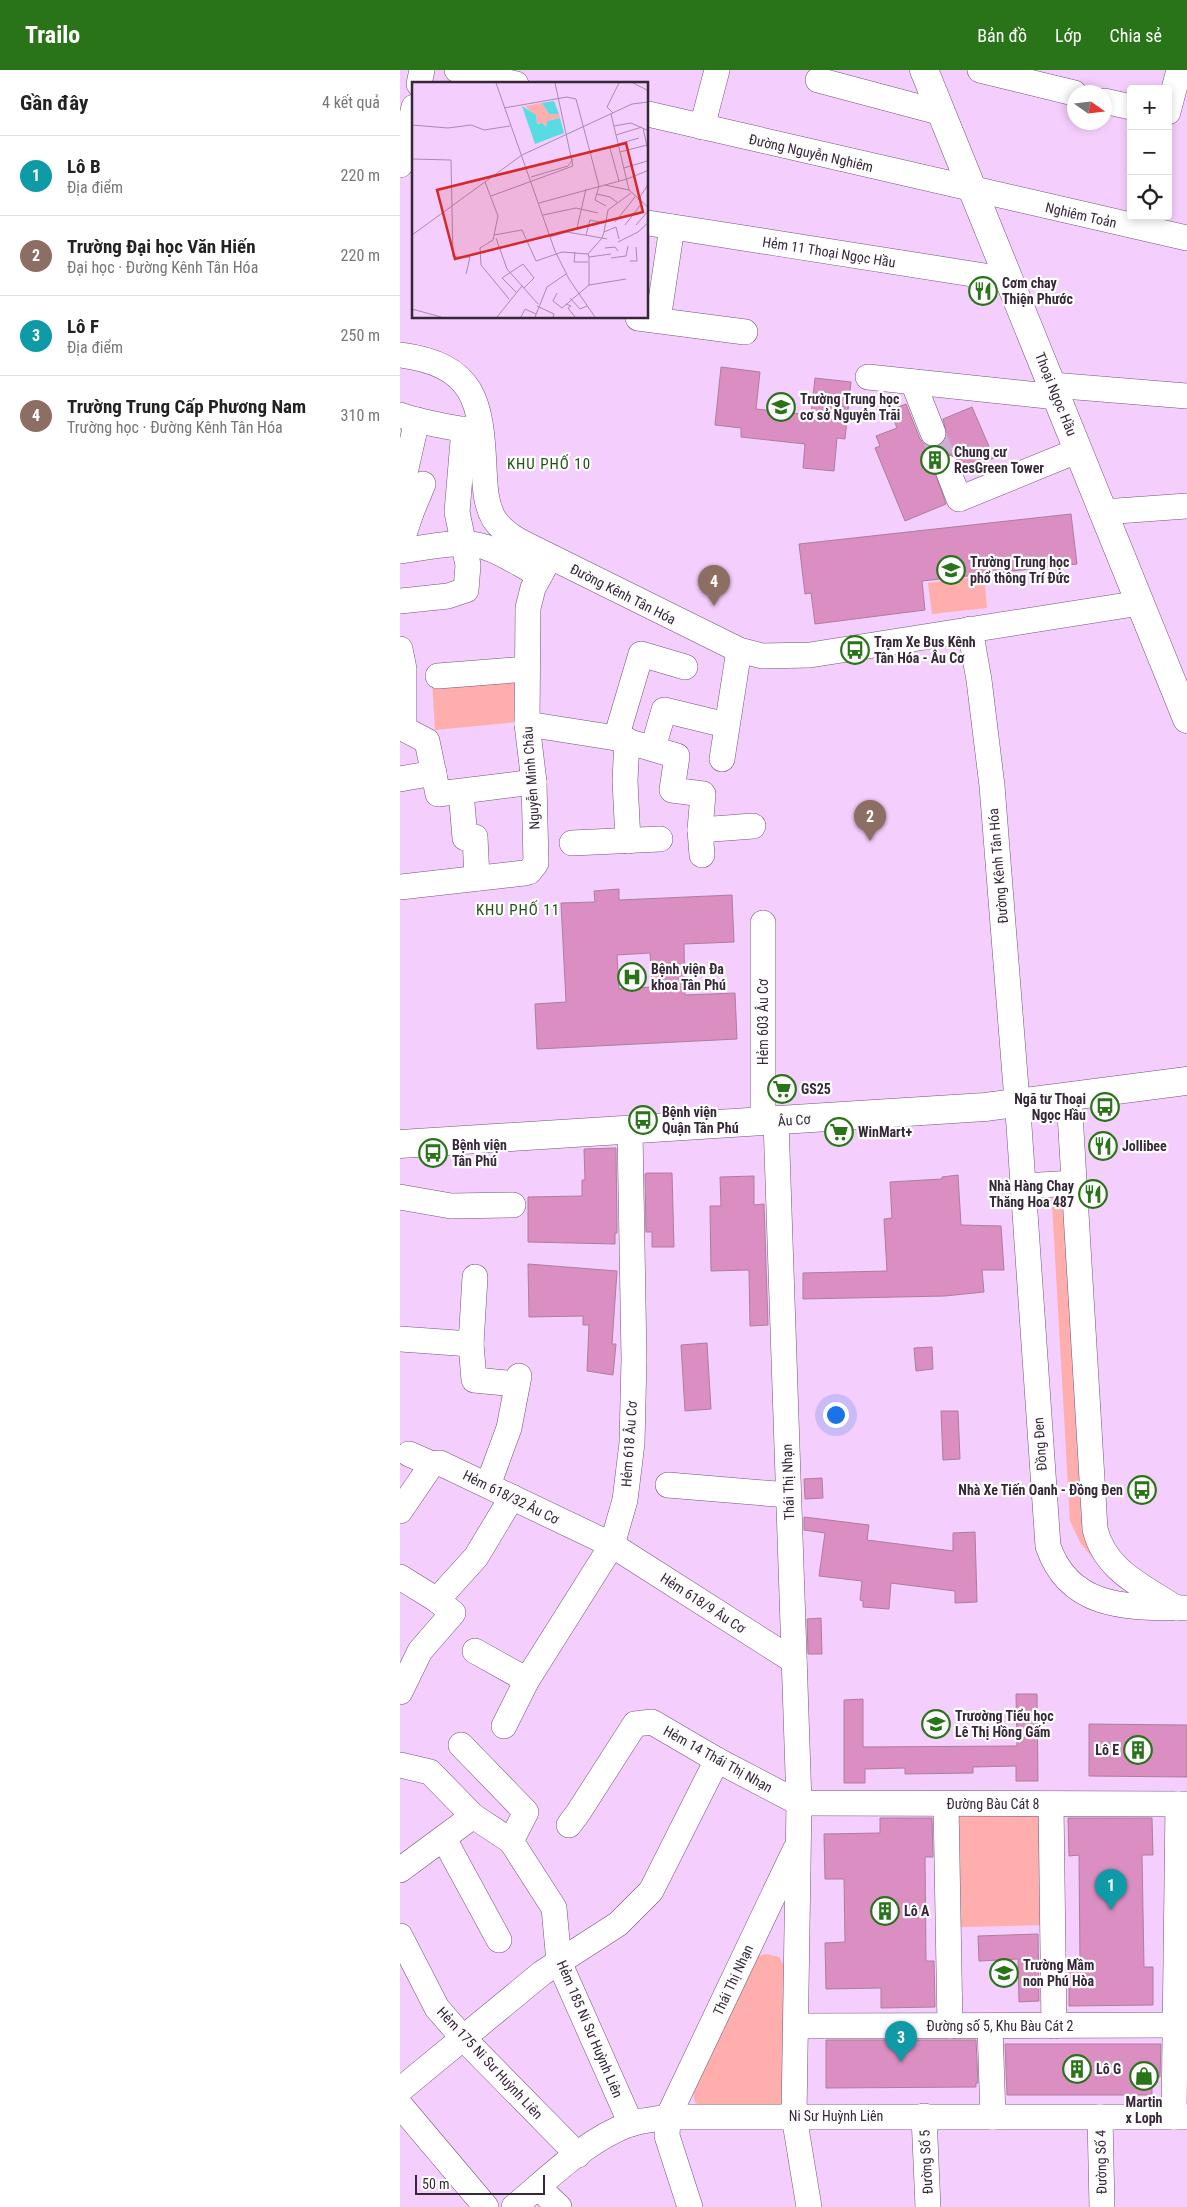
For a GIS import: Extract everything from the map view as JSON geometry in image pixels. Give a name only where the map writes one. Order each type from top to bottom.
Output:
[{"type":"main road","name":"Thoại Ngọc Hầu","points":[[924,70],[1187,719]]},
{"type":"main road","name":"Âu Cơ","points":[[400,1144],[630,1131],[1017,1104],[1187,1081]]},
{"type":"street","points":[[457,70],[508,82]]},
{"type":"street","points":[[702,127],[716,70]]},
{"type":"street","points":[[980,70],[1069,85]]},
{"type":"street","points":[[1172,97],[1179,70]]},
{"type":"street","points":[[818,80],[942,112]]},
{"type":"street","points":[[1112,103],[1127,106]]},
{"type":"street","points":[[400,165],[412,114]]},
{"type":"street","name":"Đường Nguyễn Nghiêm","points":[[649,114],[974,191]]},
{"type":"street","points":[[1172,117],[1187,121]]},
{"type":"street","name":"Nghiêm Toản","points":[[974,191],[1187,238]]},
{"type":"street","name":"Hẻm 11 Thoại Ngọc Hầu","points":[[649,223],[1010,280]]},
{"type":"street","points":[[649,315],[672,227]]},
{"type":"street","points":[[648,319],[745,332]]},
{"type":"street","name":"Đường Kênh Tân Hóa","points":[[400,355],[430,361],[454,373],[464,383],[478,408],[473,431],[486,499],[495,520],[545,566],[740,650],[762,656],[810,655],[854,650],[970,629],[1140,603]]},
{"type":"street","points":[[868,377],[913,382],[1054,391],[1187,396]]},
{"type":"street","points":[[913,382],[933,433]]},
{"type":"street","points":[[400,601],[448,596],[466,590],[468,565],[465,544],[457,512],[473,431],[430,424],[408,418],[406,492],[400,543],[465,544],[485,547],[545,566]]},
{"type":"street","points":[[947,468],[959,499],[1078,450]]},
{"type":"street","points":[[1103,512],[1187,506]]},
{"type":"street","name":"Nguyễn Minh Châu","points":[[400,887],[524,873],[533,868],[536,857],[534,782],[527,724],[529,601],[545,566]]},
{"type":"street","name":"Đường Kênh Tân Hóa","points":[[970,629],[979,680],[992,786],[1017,1104]]},
{"type":"street","points":[[400,649],[404,669],[404,729],[427,741],[438,794],[534,782]]},
{"type":"street","points":[[722,759],[726,725],[740,650]]},
{"type":"street","points":[[628,841],[622,739],[641,654],[685,667]]},
{"type":"street","points":[[438,676],[527,669]]},
{"type":"street","points":[[653,748],[664,710],[726,725]]},
{"type":"street","points":[[527,724],[622,739],[677,756],[672,790],[703,794],[700,830],[702,855]]},
{"type":"street","points":[[400,779],[434,774]]},
{"type":"street","points":[[461,792],[465,838],[475,837],[477,878]]},
{"type":"street","points":[[700,830],[752,826]]},
{"type":"street","points":[[572,843],[660,839]]},
{"type":"street","name":"Hẻm 603 Âu Cơ","points":[[763,923],[769,1121]]},
{"type":"street","name":"Đồng Đen","points":[[1069,1097],[1097,1535],[1104,1553],[1112,1564],[1182,1608]]},
{"type":"street","name":"Đồng Đen","points":[[1017,1104],[1046,1536],[1052,1556],[1072,1584],[1089,1596],[1123,1606],[1182,1608]]},
{"type":"street","name":"Thái Thị Nhạn","points":[[769,1121],[788,1495],[799,1804],[794,2116],[809,2207]]},
{"type":"street","name":"Hẻm 618 Âu Cơ","points":[[504,1726],[527,1680],[612,1545],[625,1500],[632,1443],[634,1359],[630,1131]]},
{"type":"street","points":[[1023,1186],[1074,1183]]},
{"type":"street","points":[[400,1197],[451,1206],[513,1206]]},
{"type":"street","points":[[475,1278],[471,1344],[474,1380],[518,1380],[509,1428],[488,1486]]},
{"type":"street","points":[[400,1339],[471,1344]]},
{"type":"street","name":"Hẻm 618/32 Âu Cơ","points":[[409,1454],[432,1464],[440,1463],[612,1545]]},
{"type":"street","points":[[400,1511],[432,1464]]},
{"type":"street","points":[[668,1485],[788,1495]]},
{"type":"street","points":[[400,1692],[445,1606],[512,1497]]},
{"type":"street","name":"Hẻm 618/9 Âu Cơ","points":[[612,1545],[794,1661]]},
{"type":"street","points":[[400,1577],[445,1606]]},
{"type":"street","points":[[476,1651],[527,1680]]},
{"type":"street","name":"Hẻm 14 Thái Thị Nhạn","points":[[569,1825],[635,1724],[652,1722],[717,1760],[799,1804]]},
{"type":"street","points":[[462,1745],[526,1812],[511,1841]]},
{"type":"street","points":[[400,2090],[559,1962],[618,1924],[651,1891],[717,1760]]},
{"type":"street","name":"Hẻm 185 Ni Sư Huỳnh Liên","points":[[400,1765],[430,1772],[473,1816],[511,1841],[554,1908],[559,1962],[631,2124]]},
{"type":"street","name":"Đường Bàu Cát 8","points":[[799,1804],[1182,1804]]},
{"type":"street","points":[[946,1804],[950,2026]]},
{"type":"street","points":[[1051,1804],[1054,2026]]},
{"type":"street","points":[[1181,2117],[1175,2025],[1181,1987],[1182,1804]]},
{"type":"street","points":[[400,1870],[473,1816]]},
{"type":"street","points":[[444,1839],[499,1940]]},
{"type":"street","name":"Thái Thị Nhạn","points":[[668,2117],[798,1843]]},
{"type":"street","name":"Hẻm 175 Ni Sư Huỳnh Liên","points":[[400,1936],[437,2008],[463,2038],[578,2155]]},
{"type":"street","name":"Đường số 5, Khu Bàu Cát 2","points":[[796,2026],[1175,2025]]},
{"type":"street","points":[[990,2026],[993,2117]]},
{"type":"street","points":[[400,2105],[486,2207]]},
{"type":"street","name":"Đường Số 5","points":[[924,2116],[928,2207]]},
{"type":"street","points":[[668,2117],[667,2136],[690,2207]]},
{"type":"street","name":"Ni Sư Huỳnh Liên","points":[[514,2207],[578,2155],[610,2133],[631,2124],[668,2117],[1181,2117]]},
{"type":"street","name":"Đường Số 4","points":[[1100,2117],[1102,2207]]},
{"type":"street","points":[[538,2187],[559,2207]]},
{"type":"shaded area","points":[[984,576],[987,608],[932,614],[928,583]]},
{"type":"shaded area","points":[[519,673],[519,722],[435,730],[432,679]]},
{"type":"shaded area","points":[[1051,1186],[1068,1186],[1099,1565],[1081,1544],[1070,1521]]},
{"type":"shaded area","points":[[1043,1812],[1044,1925],[961,1927],[959,1814]]},
{"type":"shaded area","points":[[766,1954],[779,1957],[784,1966],[783,2102],[780,2105],[701,2107],[695,2102],[693,2092],[756,1957]]},
{"type":"building","points":[[721,367],[760,372],[756,409],[811,415],[815,378],[851,382],[845,439],[837,438],[834,471],[803,468],[805,444],[741,437],[741,428],[715,425]]},
{"type":"building","name":"Chung cư ResGreen Tower","points":[[906,404],[920,439],[924,444],[931,447],[939,446],[947,436],[943,419],[972,407],[994,458],[964,471],[956,457],[949,454],[941,455],[936,459],[933,466],[946,504],[905,521],[875,448],[880,446],[876,436],[897,428],[890,410]]},
{"type":"building","name":"Trường Trung học phổ thông Trí Đức","points":[[1071,514],[1077,564],[922,581],[925,610],[815,624],[811,593],[805,594],[799,544]]},
{"type":"building","points":[[619,889],[619,900],[732,895],[734,942],[684,944],[685,995],[735,993],[737,1039],[537,1049],[535,1004],[566,1002],[561,903],[595,902],[594,891]],"holes":[[[650,953],[652,987],[619,989],[617,955]]]},
{"type":"building","points":[[616,1148],[617,1233],[615,1233],[615,1244],[528,1242],[528,1197],[582,1196],[582,1180],[585,1180],[584,1149]]},
{"type":"building","points":[[672,1173],[674,1247],[652,1247],[652,1232],[646,1232],[645,1174]]},
{"type":"building","points":[[958,1175],[961,1225],[1001,1226],[1004,1270],[982,1270],[984,1292],[945,1296],[803,1299],[803,1273],[887,1271],[884,1219],[892,1218],[890,1182],[942,1179],[942,1177]]},
{"type":"building","points":[[754,1176],[754,1205],[764,1204],[768,1325],[750,1326],[749,1270],[711,1271],[710,1206],[721,1206],[720,1177]]},
{"type":"building","points":[[528,1264],[617,1271],[612,1344],[616,1344],[613,1375],[587,1371],[589,1325],[583,1325],[583,1316],[529,1317]]},
{"type":"building","points":[[707,1343],[711,1409],[685,1411],[681,1345]]},
{"type":"building","points":[[932,1347],[933,1369],[916,1371],[914,1348]]},
{"type":"building","points":[[941,1411],[958,1411],[960,1459],[943,1460]]},
{"type":"building","points":[[822,1478],[823,1498],[805,1499],[804,1479]]},
{"type":"building","points":[[804,1517],[869,1525],[867,1540],[953,1551],[953,1533],[975,1532],[977,1602],[955,1603],[955,1591],[891,1583],[889,1609],[863,1607],[863,1601],[860,1600],[862,1581],[819,1576],[825,1533],[804,1530]]},
{"type":"building","points":[[821,1618],[822,1654],[808,1654],[807,1619]]},
{"type":"building","points":[[1016,1694],[1037,1694],[1038,1781],[1016,1781],[1016,1766],[973,1767],[973,1773],[905,1774],[905,1768],[865,1769],[865,1783],[844,1783],[844,1700],[863,1699],[863,1747],[1017,1746]]},
{"type":"building","name":"Lô E","points":[[1089,1724],[1187,1725],[1187,1777],[1089,1776]]},
{"type":"building","name":"Lô A","points":[[880,1818],[932,1818],[933,1857],[925,1857],[926,1961],[934,1961],[935,2007],[881,2008],[881,1988],[826,1989],[825,1943],[845,1942],[844,1879],[825,1879],[824,1834],[880,1833]]},
{"type":"building","points":[[1068,1818],[1152,1818],[1153,1855],[1142,1855],[1144,1967],[1153,1967],[1153,2005],[1069,2006],[1069,1964],[1080,1964],[1079,1855],[1069,1856]]},
{"type":"building","points":[[1038,1934],[1039,2001],[1019,2002],[1018,1959],[979,1961],[978,1936]]},
{"type":"building","points":[[826,2040],[976,2040],[978,2083],[976,2083],[976,2087],[826,2088]]},
{"type":"building","name":"Lô G","points":[[1005,2044],[1161,2044],[1160,2077],[1156,2077],[1156,2084],[1152,2084],[1152,2095],[1007,2095]]},
{"type":"tunnel","points":[[933,433],[947,468]]},
{"type":"place","name":"Cơm chay Thiện Phước","points":[[983,291]]},
{"type":"place","name":"Trường Trung học cơ sở Nguyễn Trãi","points":[[781,407]]},
{"type":"place","name":"Chung cư ResGreen Tower","points":[[935,460]]},
{"type":"place","name":"Trường Trung học phổ thông Trí Đức","points":[[951,570]]},
{"type":"place","name":"Trường Trung Cấp Phương Nam","points":[[714,606]]},
{"type":"place","name":"Trạm Xe Bus Kênh Tân Hóa - Âu Cơ","points":[[855,650]]},
{"type":"place","name":"Trường Đại học Văn Hiến","points":[[870,841]]},
{"type":"place","name":"Bệnh viện Đa khoa Tân Phú","points":[[632,977]]},
{"type":"place","name":"GS25","points":[[782,1089]]},
{"type":"place","name":"Ngã tư Thoại Ngọc Hầu","points":[[1105,1107]]},
{"type":"place","name":"Bệnh viện Quận Tân Phú","points":[[643,1120]]},
{"type":"place","name":"WinMart+","points":[[839,1132]]},
{"type":"place","name":"Jollibee","points":[[1103,1146]]},
{"type":"place","name":"Bệnh viện Tân Phú","points":[[433,1153]]},
{"type":"place","name":"Nhà Hàng Chay Thăng Hoa 487","points":[[1093,1194]]},
{"type":"place","name":"Nhà Xe Tiến Oanh - Đồng Đen","points":[[1142,1490]]},
{"type":"place","name":"Trươờng Tiểu học Lê Thị Hồng Gấm","points":[[936,1724]]},
{"type":"place","name":"Lô E","points":[[1138,1750]]},
{"type":"place","name":"Lô B","points":[[1111,1910]]},
{"type":"place","name":"Lô A","points":[[885,1911]]},
{"type":"place","name":"Trường Mầm non Phú Hòa","points":[[1004,1973]]},
{"type":"place","name":"Lô F","points":[[901,2062]]},
{"type":"place","name":"Lô G","points":[[1077,2069]]},
{"type":"place","name":"Martin x Loph","points":[[1144,2076]]},
{"type":"district","name":"KHU PHỐ 10","points":[[549,464]]},
{"type":"district","name":"KHU PHỐ 11","points":[[518,910]]}]
